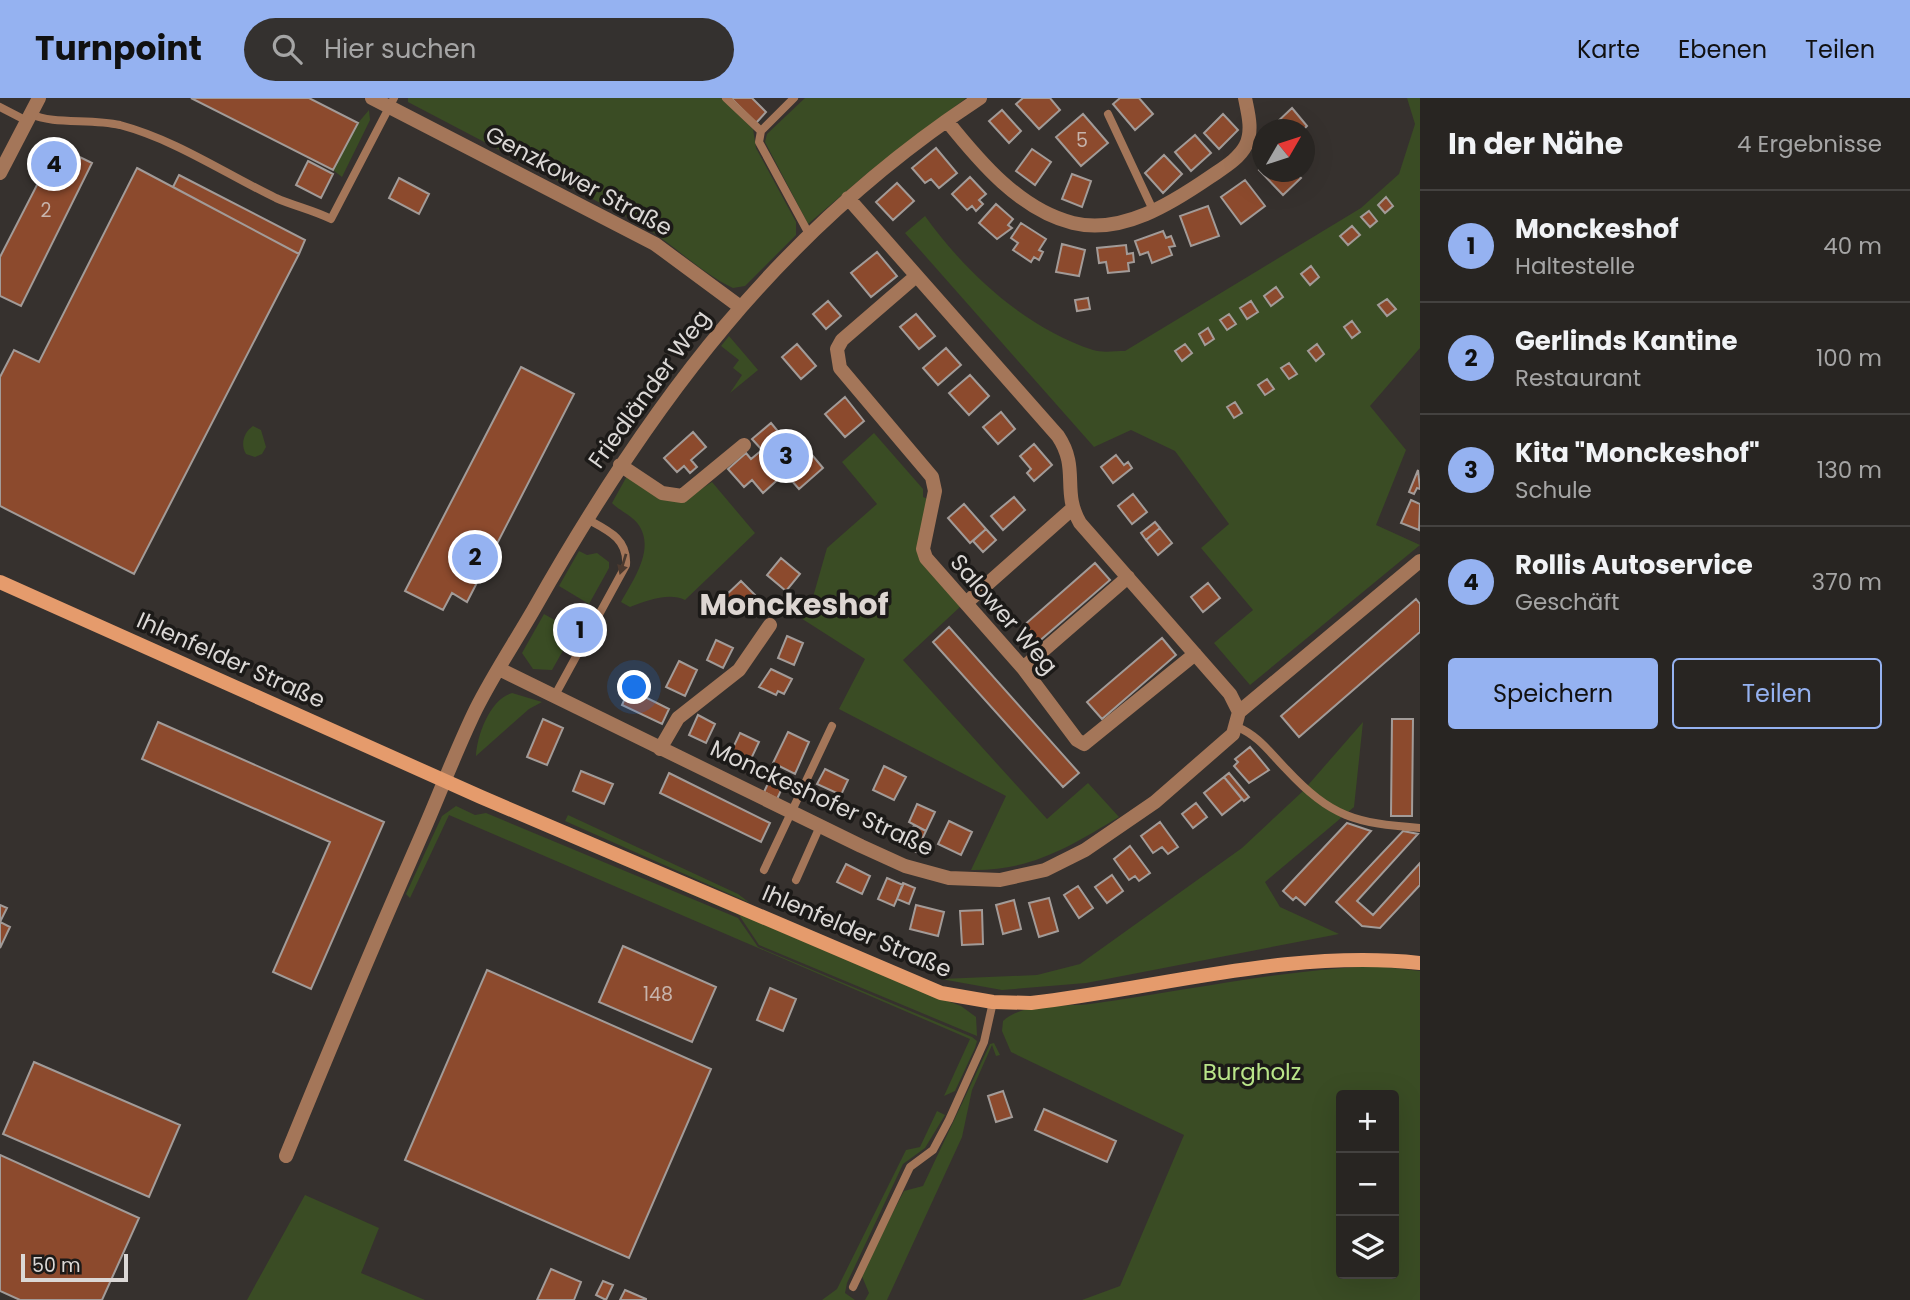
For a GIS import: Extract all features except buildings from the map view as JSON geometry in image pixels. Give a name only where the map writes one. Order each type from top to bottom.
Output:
[{"type":"main road","name":"Ihlenfelder Straße","points":[[0,582],[444,780],[921,985],[955,996],[993,1002],[1031,1003],[1317,960],[1374,958],[1420,963]]},
{"type":"street","points":[[0,173],[39,98]]},
{"type":"street","name":"Genzkower Straße","points":[[372,98],[392,103],[655,244],[739,306]]},
{"type":"street","name":"Friedländer Weg","points":[[444,780],[476,709],[585,518],[682,376],[739,306],[809,234],[848,198],[980,98]]},
{"type":"street","points":[[947,121],[1006,185],[1056,217],[1092,226],[1131,219],[1153,211],[1182,196],[1238,155],[1250,132],[1245,98]]},
{"type":"street","points":[[848,198],[1063,443],[1071,462],[1072,509],[1230,694],[1239,712],[1237,727]]},
{"type":"street","name":"Salower Weg","points":[[915,276],[842,340],[836,359],[840,368],[932,477],[934,491],[923,554],[1023,668],[1077,740],[1084,744],[1195,654]]},
{"type":"street","points":[[620,465],[662,493],[682,496],[744,446]]},
{"type":"street","points":[[966,603],[1072,509]]},
{"type":"street","points":[[1239,712],[1420,561]]},
{"type":"street","points":[[1023,668],[1128,577]]},
{"type":"street","points":[[660,749],[678,718],[739,670],[770,625]]},
{"type":"street","name":"Monckeshofer Straße","points":[[499,669],[790,812],[905,866],[939,876],[1000,880],[1023,877],[1065,862],[1156,802],[1237,727]]},
{"type":"street","points":[[286,1156],[444,780]]},
{"type":"lane","points":[[726,98],[761,131]]},
{"type":"lane","points":[[794,98],[761,131],[760,147],[809,234]]},
{"type":"lane","points":[[0,107],[51,121],[80,119],[138,131],[202,159],[275,197],[331,219],[392,103]]},
{"type":"lane","points":[[1108,114],[1153,211]]},
{"type":"lane","points":[[554,696],[626,565],[627,553],[622,542],[585,518]]},
{"type":"lane","points":[[764,870],[832,726]]},
{"type":"lane","points":[[1237,727],[1254,735],[1308,791],[1348,818],[1364,823],[1420,828]]},
{"type":"lane","points":[[796,880],[820,826]]},
{"type":"lane","points":[[853,1287],[910,1167],[933,1150],[949,1120],[984,1042],[993,1002]]},
{"type":"green space","points":[[408,98],[722,98],[753,129],[756,148],[796,222],[796,235],[745,286],[733,288],[644,226],[408,102]]},
{"type":"green space","points":[[805,98],[966,98],[870,171],[808,224],[765,142],[767,134]]},
{"type":"green space","points":[[1407,98],[1420,98],[1420,348],[1370,406],[1406,450],[1376,525],[1420,545],[1250,685],[1214,643],[1253,610],[1201,548],[1229,524],[1175,451],[1131,430],[1094,447],[905,233],[925,216],[959,258],[998,296],[1020,313],[1068,340],[1093,350],[1125,351],[1361,208],[1399,174],[1415,124]]},
{"type":"green space","points":[[369,110],[370,120],[342,177],[333,170],[358,123]]},
{"type":"green space","points":[[729,336],[758,370],[730,393],[742,375],[733,368],[739,360],[721,346]]},
{"type":"green space","points":[[253,426],[261,430],[266,447],[262,454],[255,457],[246,454],[243,446],[245,435]]},
{"type":"green space","points":[[874,433],[923,489],[923,497],[928,499],[918,549],[961,606],[903,660],[1047,819],[1088,783],[1119,817],[1049,855],[1012,866],[971,870],[1006,796],[839,709],[865,659],[793,613],[811,604],[827,548],[877,504],[842,462]]},
{"type":"green space","points":[[627,476],[683,501],[712,482],[755,533],[685,600],[665,597],[630,607],[621,602],[641,564],[645,544],[638,524],[612,503]]},
{"type":"green space","points":[[579,551],[587,555],[597,553],[609,562],[609,568],[589,604],[559,586]]},
{"type":"green space","points":[[544,614],[574,631],[552,670],[533,669],[522,653]]},
{"type":"green space","points":[[512,693],[542,702],[529,709],[476,756],[479,738],[491,710],[497,702]]},
{"type":"green space","points":[[1363,722],[1354,807],[1265,882],[1280,907],[1339,934],[1086,983],[1002,990],[941,979],[1037,975],[1080,964],[1242,848],[1302,792]]},
{"type":"green space","points":[[456,806],[475,815],[486,813],[738,918],[758,947],[972,1037],[977,1041],[975,1048],[955,1091],[944,1096],[970,1039],[449,815],[410,898],[406,894],[442,816]]},
{"type":"green space","points":[[568,815],[738,894],[750,903],[565,821]]},
{"type":"green space","points":[[593,852],[961,1006],[976,1017],[977,1036],[759,945],[739,915]]},
{"type":"green space","name":"Burgholz","points":[[1376,966],[1420,971],[1420,1300],[1082,1300],[1120,1286],[1184,1135],[1011,1052],[1002,1031],[1003,1021],[1011,1015],[1033,1008],[1090,1004],[1268,976]]},
{"type":"green space","points":[[994,1043],[1000,1055],[996,1056],[992,1045],[972,1090],[962,1137],[887,1300],[865,1300],[869,1293],[861,1274],[904,1191],[923,1186],[990,1044]]},
{"type":"green space","points":[[937,1111],[945,1115],[925,1148],[903,1164],[847,1283],[845,1293],[855,1300],[822,1300],[837,1289],[906,1150],[920,1147]]},
{"type":"green space","points":[[305,1195],[379,1228],[361,1273],[425,1300],[247,1300]]},
{"type":"place","name":"Rollis Autoservice","points":[[54,164]]},
{"type":"place","name":"Kita \"Monckeshof\"","points":[[786,456]]},
{"type":"place","name":"Gerlinds Kantine","points":[[475,557]]},
{"type":"place","name":"Monckeshof","points":[[580,630]]},
{"type":"district","name":"Monckeshof","points":[[794,605]]}]
